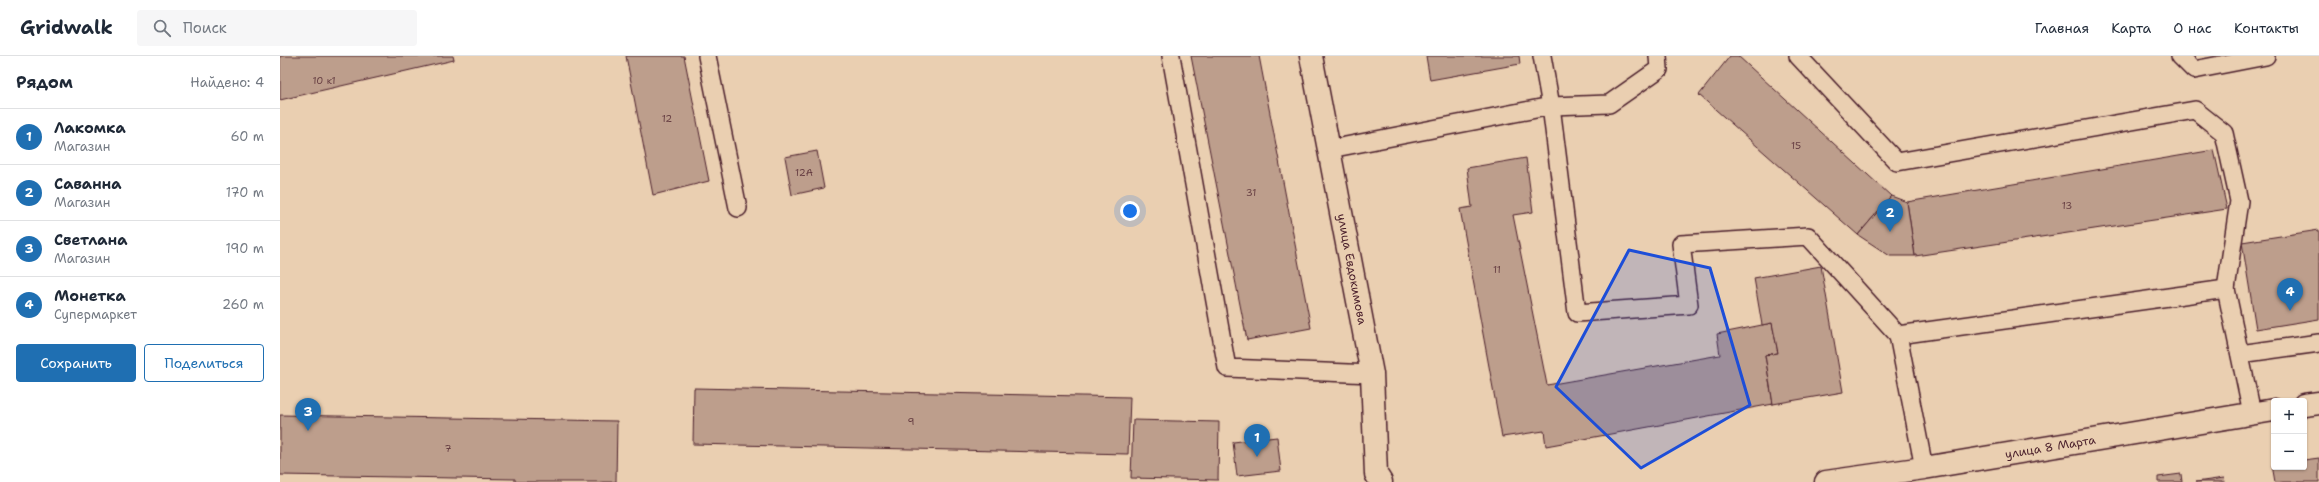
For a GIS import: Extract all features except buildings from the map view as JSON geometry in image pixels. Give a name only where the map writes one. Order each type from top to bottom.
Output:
[{"type":"main road","name":"улица Евдокимова","points":[[1311,56],[1372,374],[1376,474],[1382,482]]},
{"type":"main road","points":[[2307,405],[2319,403]]},
{"type":"main road","name":"улица 8 Марта","points":[[1826,482],[1924,468],[2271,410]]},
{"type":"lane","points":[[707,56],[738,208]]},
{"type":"lane","points":[[1171,56],[1227,368],[1372,374]]},
{"type":"lane","points":[[1542,56],[1551,106],[1577,313],[1689,305],[1680,244],[1808,236],[1898,335],[1924,468]]},
{"type":"lane","points":[[1330,149],[1551,106],[1609,104],[1659,69],[1658,56]]},
{"type":"lane","points":[[1798,56],[1897,162],[2195,110],[2224,133],[2239,201],[2226,290],[2252,413]]},
{"type":"lane","points":[[2180,56],[2194,70],[2266,56]]},
{"type":"lane","points":[[1898,335],[2226,290]]},
{"type":"lane","points":[[2240,354],[2319,343]]},
{"type":"highlighted area","points":[[1629,250],[1710,268],[1750,405],[1641,468],[1556,387]]},
{"type":"place","name":"Саванна","points":[[1890,232]]},
{"type":"place","name":"Монетка","points":[[2290,311]]},
{"type":"place","name":"Светлана","points":[[308,431]]},
{"type":"place","name":"Лакомка","points":[[1257,457]]}]
